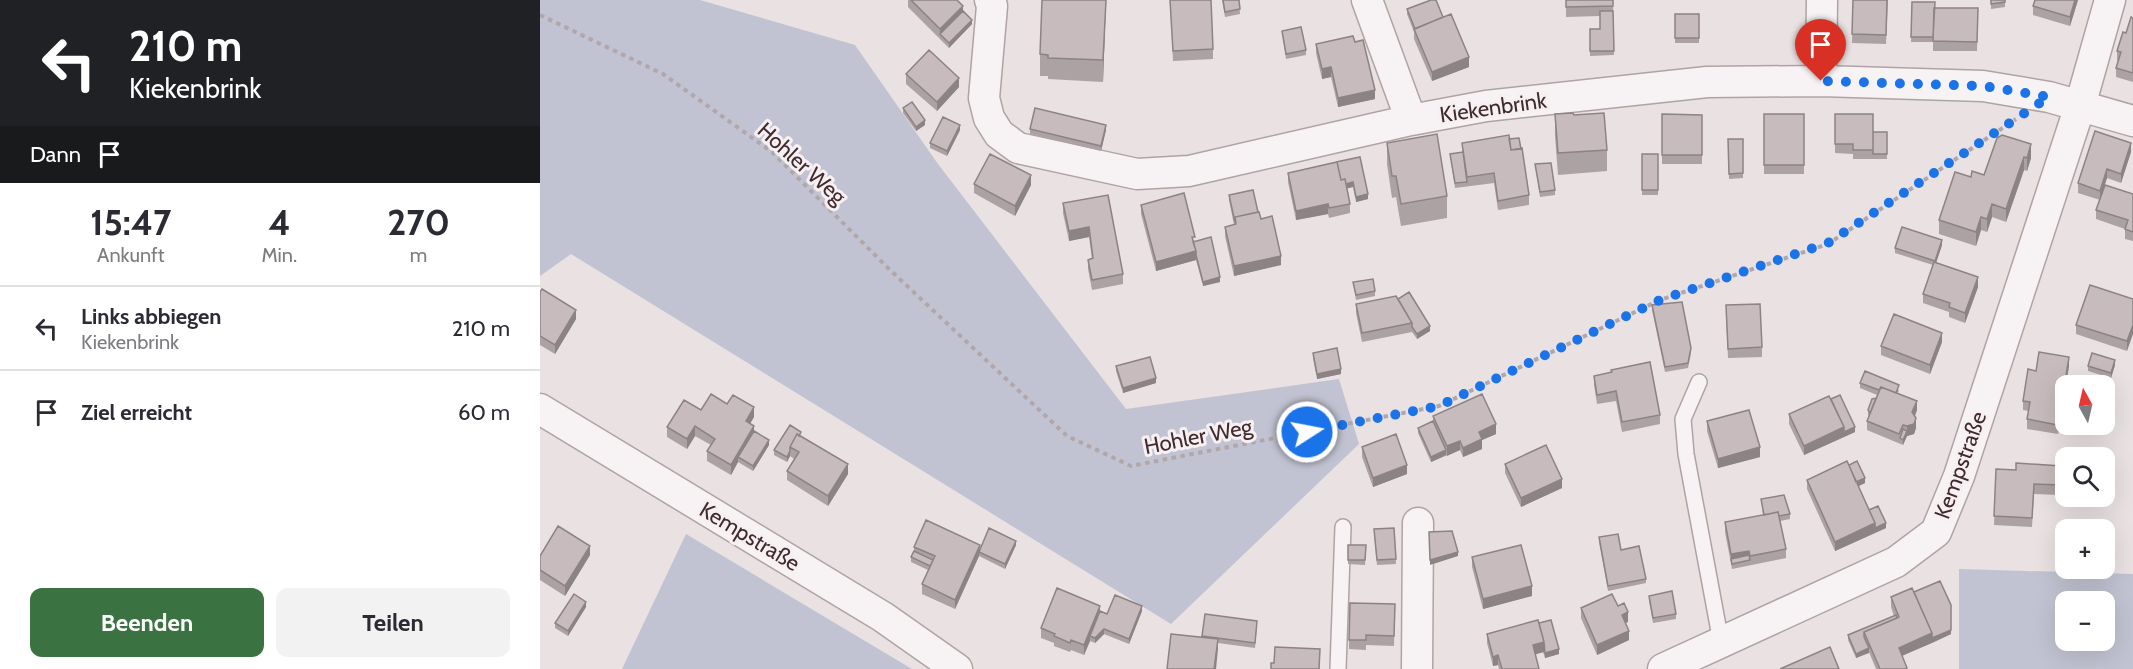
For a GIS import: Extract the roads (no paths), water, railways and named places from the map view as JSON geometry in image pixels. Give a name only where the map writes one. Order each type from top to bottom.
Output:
[{"type":"street","name":"Kiekenbrink","points":[[990,0],[992,6],[984,98],[989,118],[999,134],[1018,148],[1137,174],[1189,171],[1411,120],[1486,106],[1707,82],[1821,81],[1983,86],[2049,97],[2133,121]]},
{"type":"street","points":[[1367,0],[1411,120]]},
{"type":"street","points":[[1821,81],[1822,0]]},
{"type":"street","name":"Kempstraße","points":[[1663,669],[1896,562],[1936,532],[1959,476],[2080,106],[2110,0]]},
{"type":"street","name":"Kempstraße","points":[[540,409],[883,616],[957,669]]},
{"type":"street","points":[[1417,669],[1418,523]]},
{"type":"lane","points":[[1699,382],[1683,419],[1686,454],[1721,642]]},
{"type":"lane","points":[[1338,669],[1343,527]]}]
